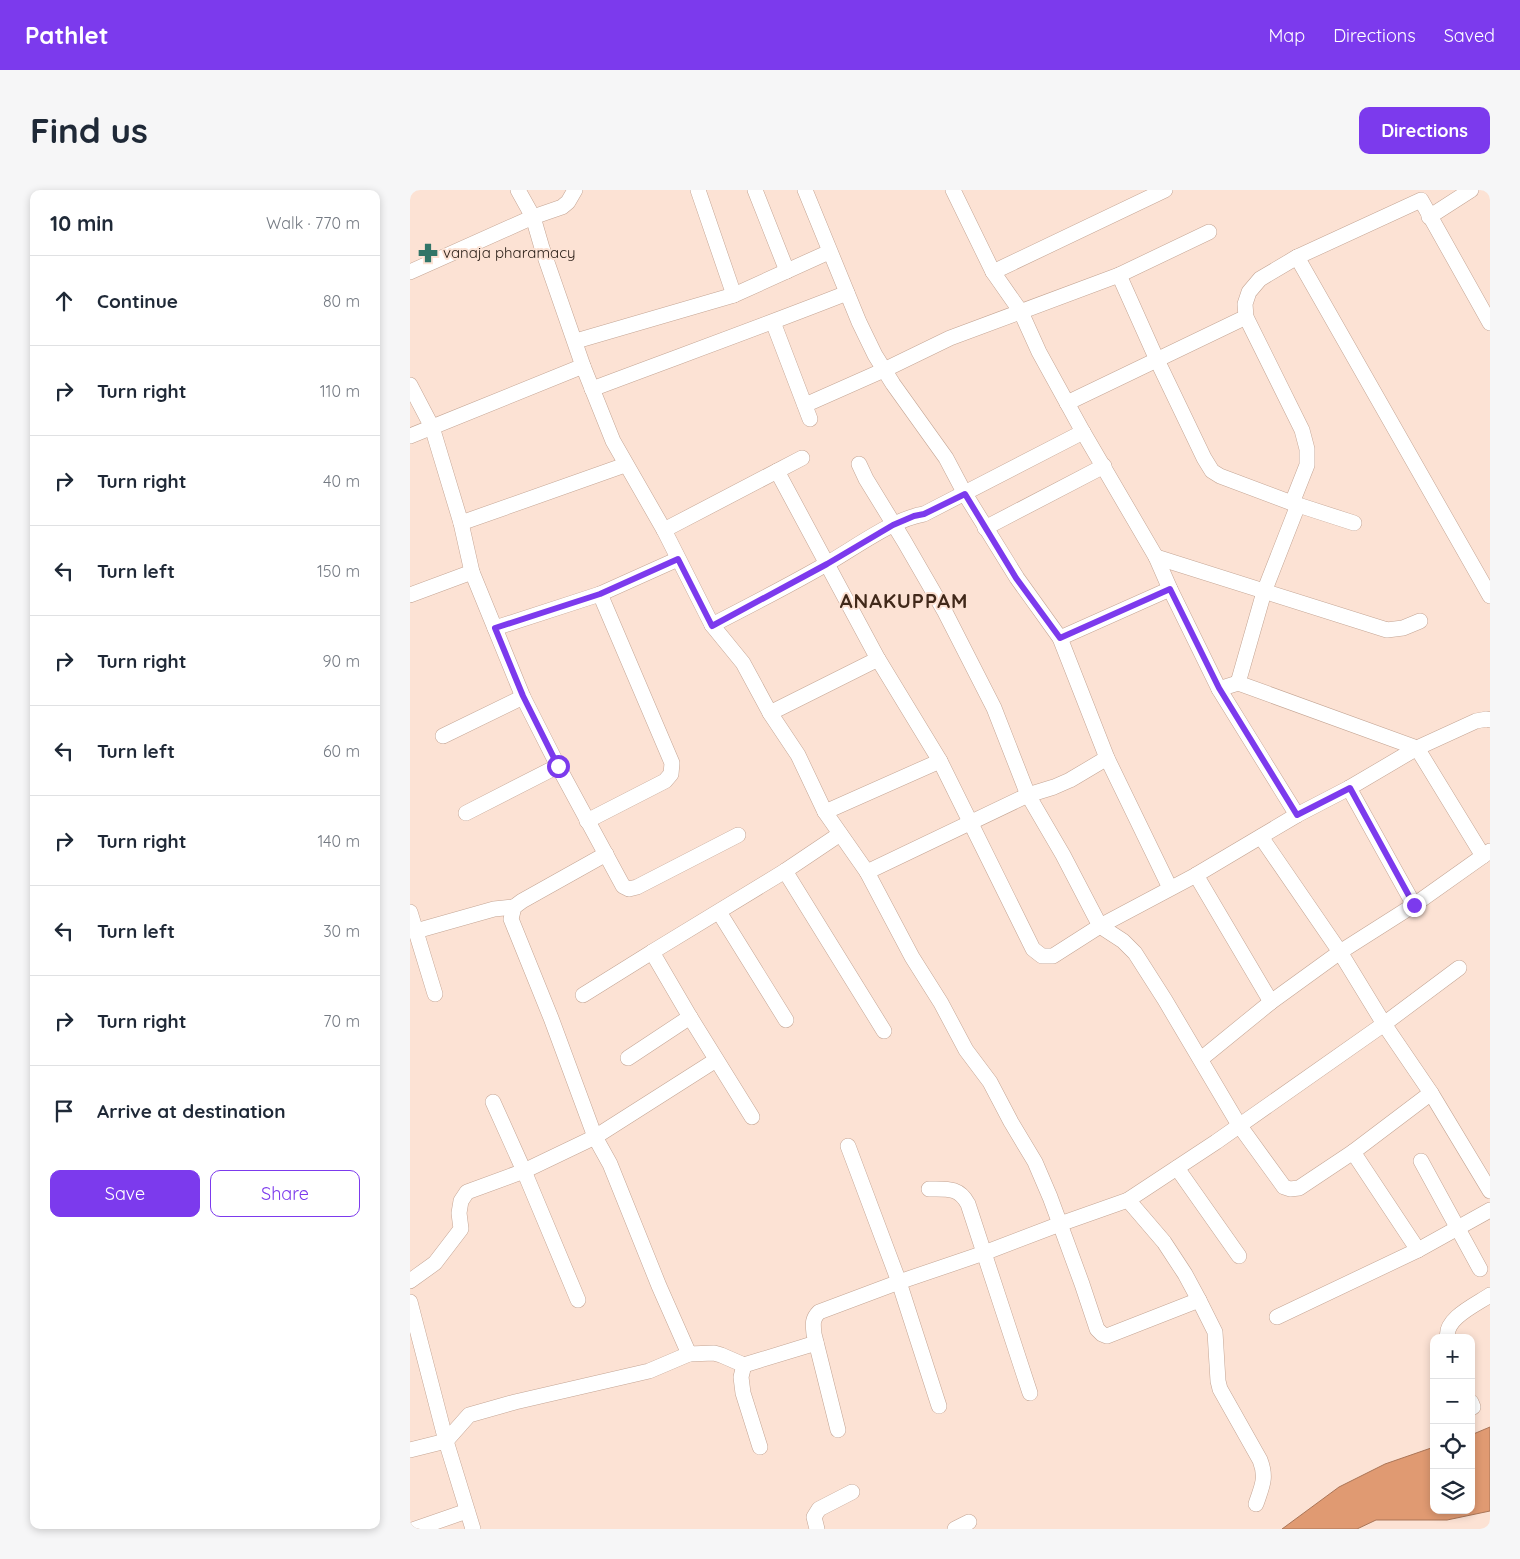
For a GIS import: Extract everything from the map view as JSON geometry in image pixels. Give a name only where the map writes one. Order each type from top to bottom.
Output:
[{"type":"street","points":[[518,190],[533,218],[583,366],[613,441],[625,465],[664,530],[712,626],[743,663],[770,713],[798,756],[826,812],[867,872],[912,957],[966,1050],[990,1082],[1035,1162],[1050,1197],[1097,1329],[1107,1336],[1199,1300]]},
{"type":"street","points":[[410,272],[562,207],[568,202],[574,190]]},
{"type":"street","points":[[698,190],[734,294]]},
{"type":"street","points":[[756,190],[788,271]]},
{"type":"street","points":[[805,190],[859,322],[884,370],[946,458],[965,494],[1016,578],[1060,638],[1107,758],[1170,888]]},
{"type":"street","points":[[953,190],[993,272],[1021,312],[1039,352],[1067,404],[1156,557],[1219,688],[1297,815]]},
{"type":"street","points":[[993,272],[1165,190]]},
{"type":"street","points":[[1429,217],[1471,190]]},
{"type":"street","points":[[1238,683],[1264,592],[1307,464],[1307,449],[1302,430],[1246,317],[1246,304],[1249,292],[1260,278],[1297,256],[1418,195],[1490,323]]},
{"type":"street","points":[[773,322],[807,412],[884,370],[950,338],[1120,275],[1209,232]]},
{"type":"street","points":[[576,341],[734,294],[829,252]]},
{"type":"street","points":[[1297,256],[1490,596]]},
{"type":"street","points":[[1120,275],[1157,360],[1212,471],[1220,476],[1295,504],[1354,523]]},
{"type":"street","points":[[592,390],[847,293]]},
{"type":"street","points":[[1067,404],[1246,317]]},
{"type":"street","points":[[410,436],[583,366]]},
{"type":"street","points":[[410,385],[432,427],[461,523],[472,572],[523,696],[558,766],[623,886],[629,889],[637,886],[738,835]]},
{"type":"street","points":[[712,626],[827,564],[893,525],[924,514],[965,494],[1083,432]]},
{"type":"street","points":[[664,530],[802,458]]},
{"type":"street","points":[[858,464],[945,612],[994,708],[1028,795],[1063,855],[1100,926],[1123,941],[1135,953],[1201,1059],[1239,1125],[1284,1186],[1290,1189],[1299,1188],[1353,1152],[1431,1093]]},
{"type":"street","points":[[461,523],[625,465]]},
{"type":"street","points":[[985,528],[1104,466]]},
{"type":"street","points":[[776,471],[878,659],[940,761],[1033,949],[1042,956],[1053,956],[1100,926],[1196,876],[1297,815],[1350,788],[1417,748],[1476,721],[1490,720]]},
{"type":"street","points":[[1156,557],[1387,630],[1403,628],[1420,621]]},
{"type":"street","points":[[495,628],[600,594],[678,559]]},
{"type":"street","points":[[410,595],[472,572]]},
{"type":"street","points":[[1060,638],[1170,589]]},
{"type":"street","points":[[587,821],[665,781],[671,774],[672,763],[600,594]]},
{"type":"street","points":[[770,713],[878,659]]},
{"type":"street","points":[[1201,1059],[1271,1002],[1340,952],[1414,905],[1487,853],[1417,748],[1238,683],[1219,688]]},
{"type":"street","points":[[443,736],[523,696]]},
{"type":"street","points":[[867,872],[1028,795],[1070,780],[1107,758]]},
{"type":"street","points":[[826,812],[940,761]]},
{"type":"street","points":[[466,813],[558,766]]},
{"type":"street","points":[[1350,788],[1414,905]]},
{"type":"street","points":[[582,995],[785,871],[840,834]]},
{"type":"street","points":[[1261,837],[1340,952],[1384,1024],[1431,1093],[1490,1191]]},
{"type":"street","points":[[606,854],[522,901],[514,908],[511,919],[551,1018],[595,1137],[610,1164],[659,1286],[689,1354]]},
{"type":"street","points":[[785,871],[884,1031]]},
{"type":"street","points":[[1196,876],[1271,1002]]},
{"type":"street","points":[[416,931],[494,909],[514,908]]},
{"type":"street","points":[[410,912],[435,994]]},
{"type":"street","points":[[718,912],[786,1020]]},
{"type":"street","points":[[652,952],[752,1117]]},
{"type":"street","points":[[838,1430],[816,1344],[813,1323],[815,1316],[819,1312],[899,1282],[984,1254],[1128,1200],[1384,1024],[1459,968]]},
{"type":"street","points":[[628,1058],[690,1017]]},
{"type":"street","points":[[410,1281],[436,1262],[461,1229],[459,1213],[461,1201],[467,1192],[524,1171],[595,1137],[716,1060]]},
{"type":"street","points":[[493,1102],[578,1300]]},
{"type":"street","points":[[848,1146],[899,1282],[940,1406]]},
{"type":"street","points":[[1353,1152],[1418,1250]]},
{"type":"street","points":[[1421,1161],[1480,1269]]},
{"type":"street","points":[[1177,1168],[1239,1256]]},
{"type":"street","points":[[929,1189],[953,1190],[963,1196],[968,1204],[1030,1393]]},
{"type":"street","points":[[1128,1200],[1164,1242],[1185,1274],[1214,1332],[1220,1389],[1263,1468],[1264,1482],[1256,1504]]},
{"type":"street","points":[[1278,1317],[1418,1250],[1490,1210]]},
{"type":"street","points":[[1447,1334],[1454,1318],[1490,1295]]},
{"type":"street","points":[[410,1302],[446,1441],[473,1529]]},
{"type":"street","points":[[410,1450],[446,1441],[469,1415],[515,1402],[649,1371],[689,1354],[714,1353],[744,1365],[816,1344]]},
{"type":"street","points":[[744,1365],[741,1377],[743,1393],[760,1448]]},
{"type":"street","points":[[817,1529],[814,1517],[816,1513],[852,1492]]},
{"type":"street","points":[[415,1529],[467,1511]]},
{"type":"shaded area","points":[[1490,1427],[1490,1511],[1447,1520],[1376,1520],[1357,1529],[1282,1529],[1339,1487],[1385,1464],[1430,1448],[1430,1514],[1475,1514],[1475,1433]]},
{"type":"place","name":"vanaja pharamacy","points":[[428,253]]},
{"type":"district","name":"ANAKUPPAM","points":[[904,601]]},
{"type":"route","points":[[558,766],[523,696],[495,628],[600,594],[678,559],[712,626],[827,564],[893,525],[924,514],[965,494],[1016,578],[1060,638],[1170,589],[1219,688],[1297,815],[1350,788],[1414,905]]}]
